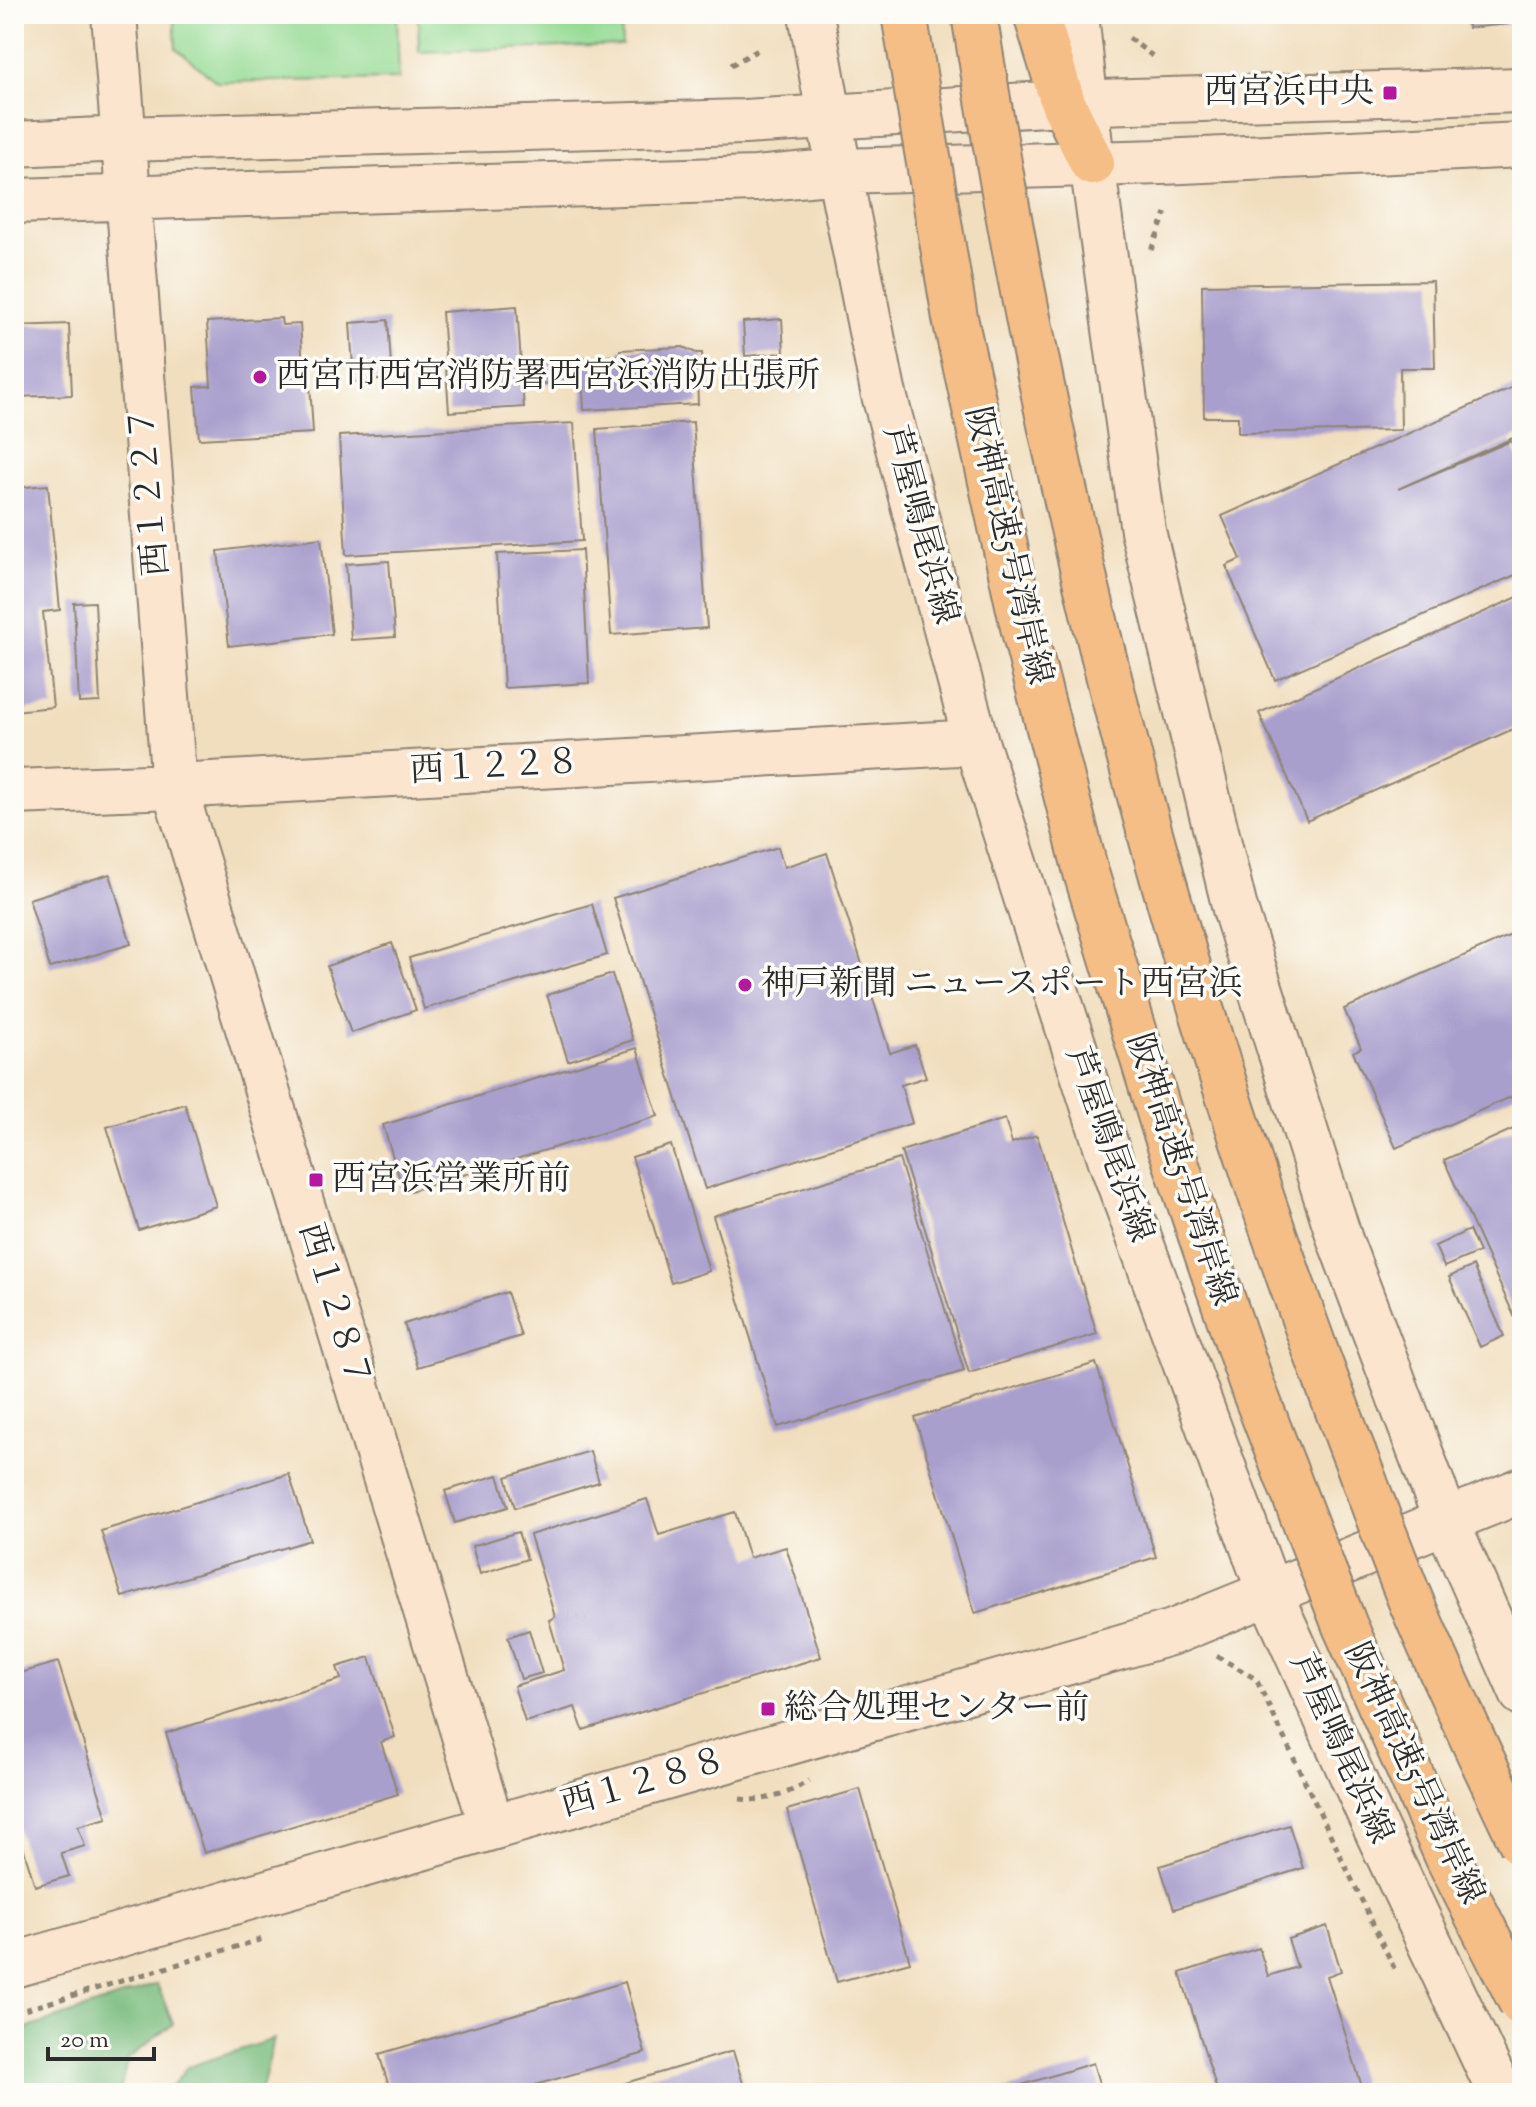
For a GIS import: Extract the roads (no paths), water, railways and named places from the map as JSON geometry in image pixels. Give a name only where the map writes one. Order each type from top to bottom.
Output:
[{"type":"highway","name":"阪神高速5号湾岸線","points":[[904,14],[955,318],[1023,627],[1087,876],[1159,1114],[1253,1388],[1345,1626],[1449,1860],[1522,2004]]},
{"type":"highway","name":"阪神高速5号湾岸線","points":[[974,14],[1025,309],[1089,602],[1161,875],[1233,1115],[1317,1355],[1410,1599],[1522,1844]]},
{"type":"highway","points":[[1036,14],[1074,103],[1092,163]]},
{"type":"street","name":"西１２２７","points":[[114,14],[174,786]]},
{"type":"street","name":"芦屋鳴尾浜線","points":[[811,14],[828,116],[883,391],[976,742],[1111,1161],[1270,1594],[1500,2093]]},
{"type":"street","points":[[1074,103],[1076,14]]},
{"type":"street","points":[[14,144],[744,122],[1074,103],[1522,90]]},
{"type":"street","points":[[14,201],[756,179],[839,171],[1522,145]]},
{"type":"street","points":[[1092,163],[1143,531],[1235,909],[1340,1240],[1447,1523],[1522,1693]]},
{"type":"street","name":"西１２２８","points":[[14,792],[976,742]]},
{"type":"street","name":"西１２８７","points":[[174,786],[492,1827]]},
{"type":"street","name":"西１２８８","points":[[14,1965],[1173,1632],[1522,1490]]},
{"type":"place","name":"西宮浜中央","points":[[1390,93]]},
{"type":"place","name":"西宮市西宮消防署西宮浜消防出張所","points":[[260,377]]},
{"type":"place","name":"神戸新聞 ニュースポート西宮浜","points":[[745,985]]},
{"type":"place","name":"西宮浜営業所前","points":[[316,1180]]},
{"type":"place","name":"総合処理センター前","points":[[768,1709]]}]
